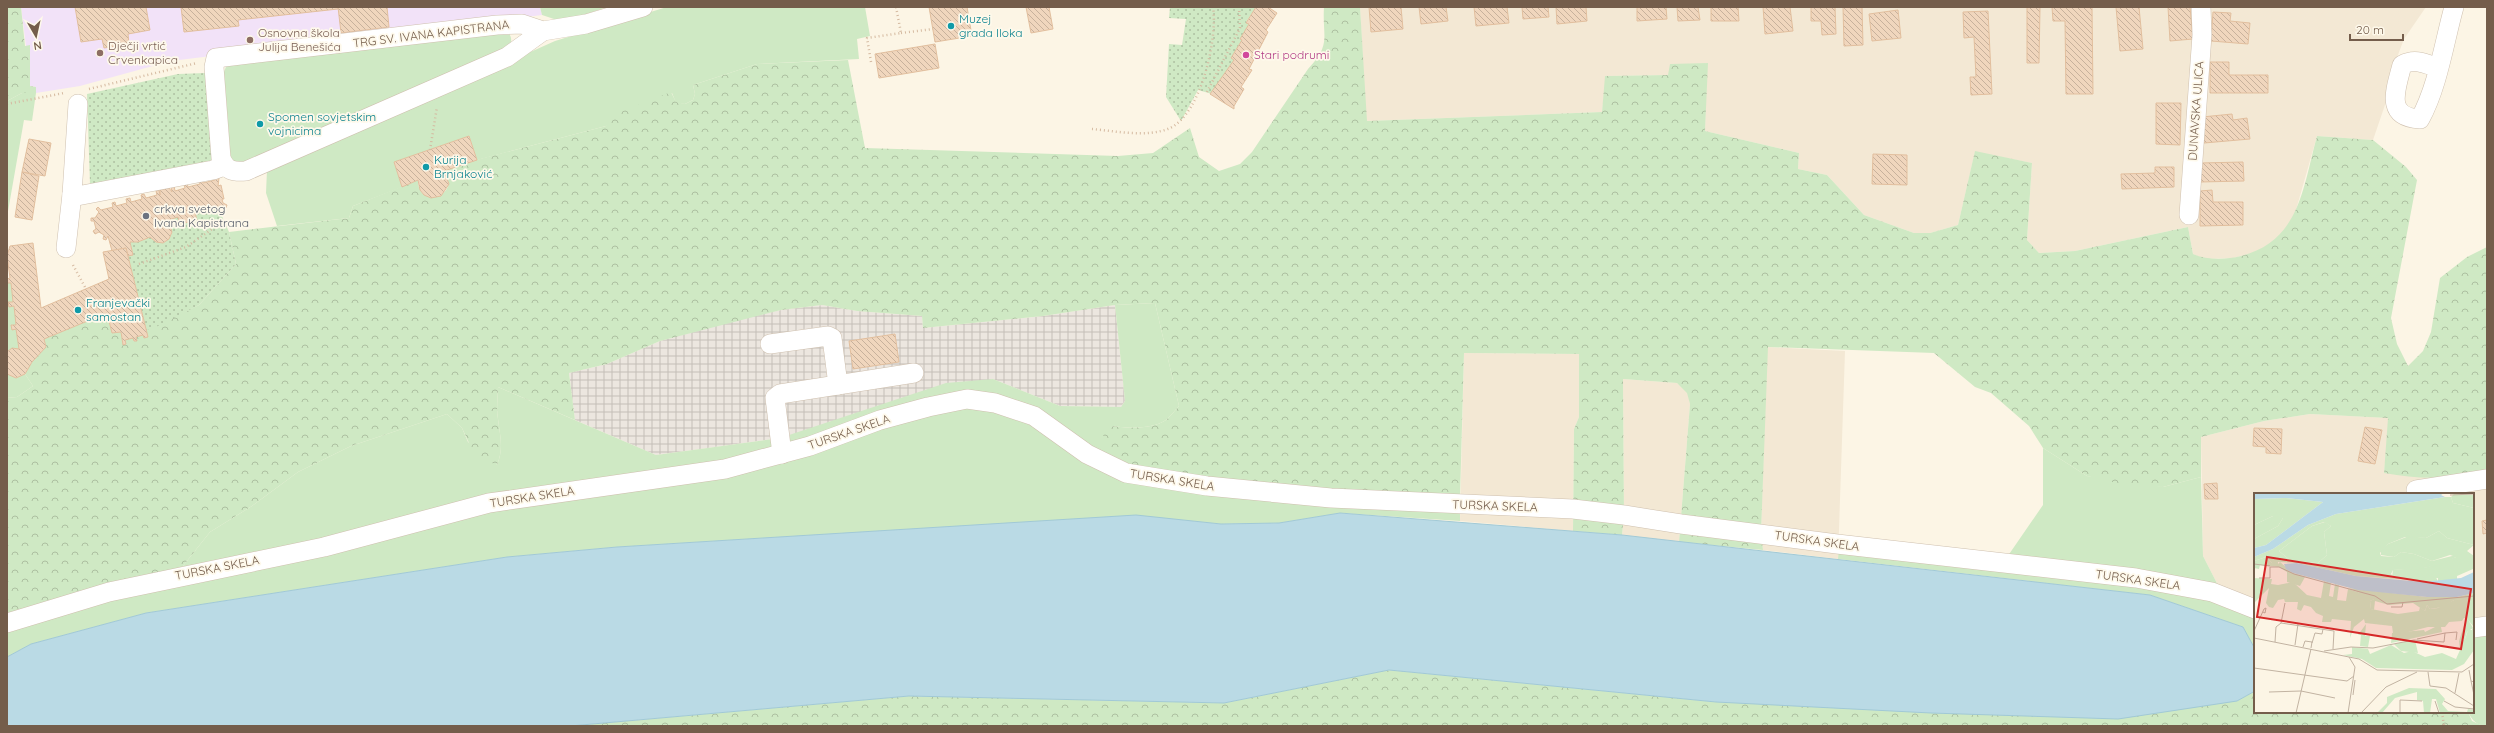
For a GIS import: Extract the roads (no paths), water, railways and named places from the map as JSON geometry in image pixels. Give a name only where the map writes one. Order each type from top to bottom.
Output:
[{"type":"street","points":[[72,194],[85,196],[214,170],[224,166],[229,170],[246,171],[281,158],[507,57],[544,31],[586,24],[643,7]]},
{"type":"street","name":"DUNAVSKA ULICA","points":[[2189,215],[2202,35],[2201,7]]},
{"type":"street","points":[[2438,68],[2454,7]]},
{"type":"street","name":"TRG SV. IVANA KAPISTRANA","points":[[224,166],[221,158],[214,67],[216,58],[497,25],[522,24],[544,31]]},
{"type":"street","points":[[66,248],[72,194],[77,96]]},
{"type":"street","points":[[770,344],[828,336],[832,338],[838,384]]},
{"type":"street","points":[[782,454],[775,398],[780,394],[914,372]]},
{"type":"street","name":"TURSKA SKELA","points":[[7,623],[109,592],[175,576],[324,547],[489,504],[726,469],[782,454],[880,420],[928,407],[967,399],[995,403],[1024,411],[1059,432],[1087,454],[1126,473],[1207,486],[1331,498],[1573,509],[1624,515],[1681,524],[1837,544],[2136,578],[2212,592],[2254,609]]},
{"type":"street","points":[[2417,493],[2416,490],[2487,480]]},
{"type":"street","points":[[2474,628],[2487,626]]},
{"type":"water","points":[[1340,513],[1622,535],[2150,595],[2243,627],[2254,647],[2254,692],[2237,701],[2118,719],[1931,713],[1716,702],[1389,670],[1224,703],[909,696],[570,726],[7,726],[7,657],[31,644],[146,613],[507,557],[617,547],[1136,515],[1221,524],[1279,523]]},
{"type":"place","name":"Muzej grada Iloka","points":[[951,26]]},
{"type":"place","name":"Osnovna škola Julija Benešića","points":[[250,40]]},
{"type":"place","name":"Dječji vrtić Crvenkapica","points":[[100,53]]},
{"type":"place","name":"Stari podrumi","points":[[1246,55]]},
{"type":"place","name":"Spomen sovjetskim vojnicima","points":[[260,124]]},
{"type":"place","name":"Kurija Brnjaković","points":[[426,167]]},
{"type":"place","name":"crkva svetog Ivana Kapistrana","points":[[146,216]]},
{"type":"place","name":"Franjevački samostan","points":[[78,310]]}]
